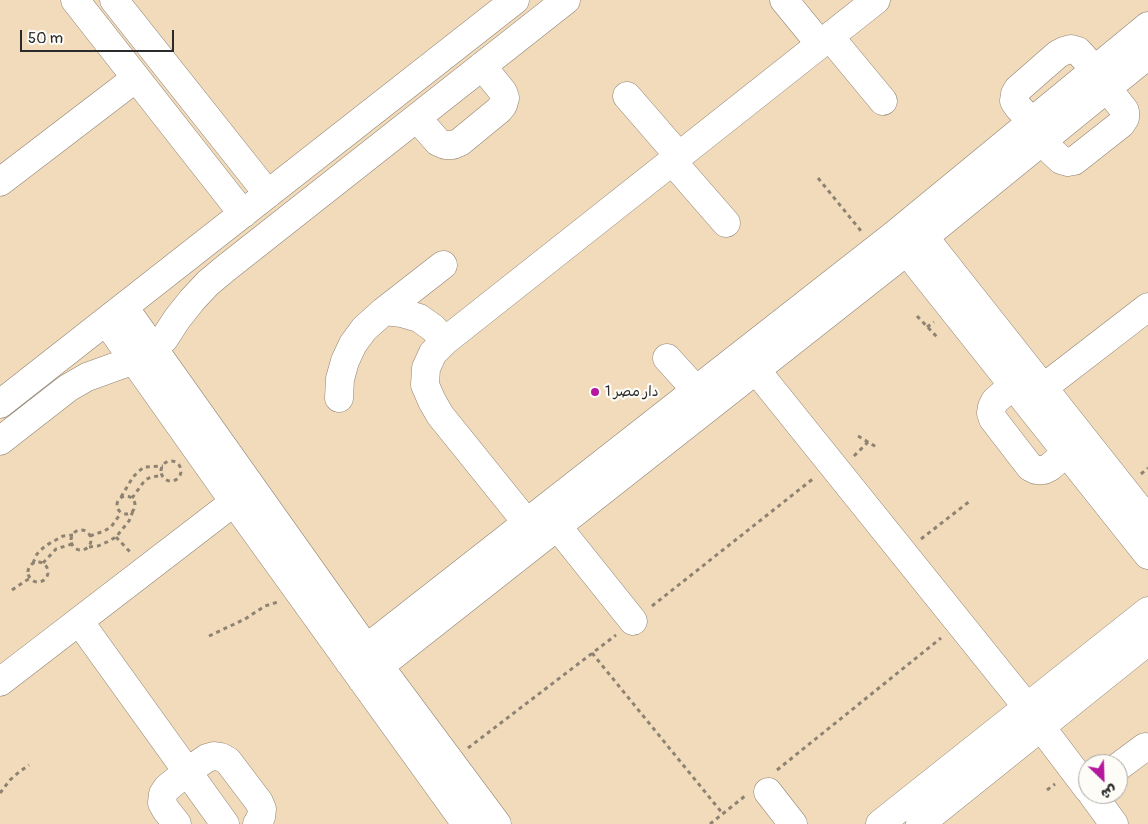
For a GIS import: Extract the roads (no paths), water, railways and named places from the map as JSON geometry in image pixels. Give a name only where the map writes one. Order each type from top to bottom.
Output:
[{"type":"street","points":[[75,0],[243,214]]},
{"type":"street","points":[[114,0],[268,194]]},
{"type":"street","points":[[0,404],[515,0]]},
{"type":"street","points":[[0,441],[68,388],[87,377],[143,354],[164,338],[182,313],[208,283],[566,0]]},
{"type":"street","points":[[784,0],[883,101]]},
{"type":"street","points":[[527,523],[440,416],[425,385],[426,368],[433,353],[445,341],[876,0]]},
{"type":"street","points":[[364,664],[527,523],[696,390],[902,238],[1037,132],[1101,79],[1148,26]]},
{"type":"street","points":[[1101,79],[1148,55]]},
{"type":"street","points":[[417,118],[438,142],[452,145],[460,142],[504,105],[505,98],[503,92],[482,66]]},
{"type":"street","points":[[1,178],[136,78]]},
{"type":"street","points":[[1037,132],[1061,160],[1068,162],[1074,161],[1122,124],[1125,118],[1125,111],[1101,79]]},
{"type":"street","points":[[628,96],[726,223]]},
{"type":"street","points":[[364,664],[558,526],[756,370],[902,238]]},
{"type":"street","points":[[902,238],[1014,385],[1148,555]]},
{"type":"street","points":[[902,238],[1044,388],[1148,520]]},
{"type":"street","points":[[339,398],[340,379],[345,361],[364,329],[443,265]]},
{"type":"street","points":[[1044,388],[1148,307]]},
{"type":"street","points":[[384,312],[402,312],[419,318],[433,328],[445,341]]},
{"type":"street","points":[[115,314],[364,664],[466,824]]},
{"type":"street","points":[[143,354],[234,502],[303,597],[364,664],[497,824]]},
{"type":"street","points":[[667,358],[696,390]]},
{"type":"street","points":[[756,370],[1034,717],[1078,776]]},
{"type":"street","points":[[1014,385],[995,401],[991,413],[993,419],[1030,467],[1036,470],[1044,470],[1067,452]]},
{"type":"street","points":[[0,682],[234,502]]},
{"type":"street","points":[[558,526],[634,621]]},
{"type":"street","points":[[920,824],[1148,611]]},
{"type":"street","points":[[79,621],[226,824]]},
{"type":"street","points":[[880,824],[1034,717],[1148,641]]},
{"type":"street","points":[[1128,760],[1146,747]]},
{"type":"street","points":[[177,824],[162,802],[163,794],[167,788],[188,771],[207,758],[214,756],[228,761],[259,802],[262,809],[261,817],[257,824]]},
{"type":"street","points":[[763,786],[793,824]]},
{"type":"street","points":[[1099,804],[1114,824]]},
{"type":"place","name":"دار مصر 1","points":[[595,392]]}]
